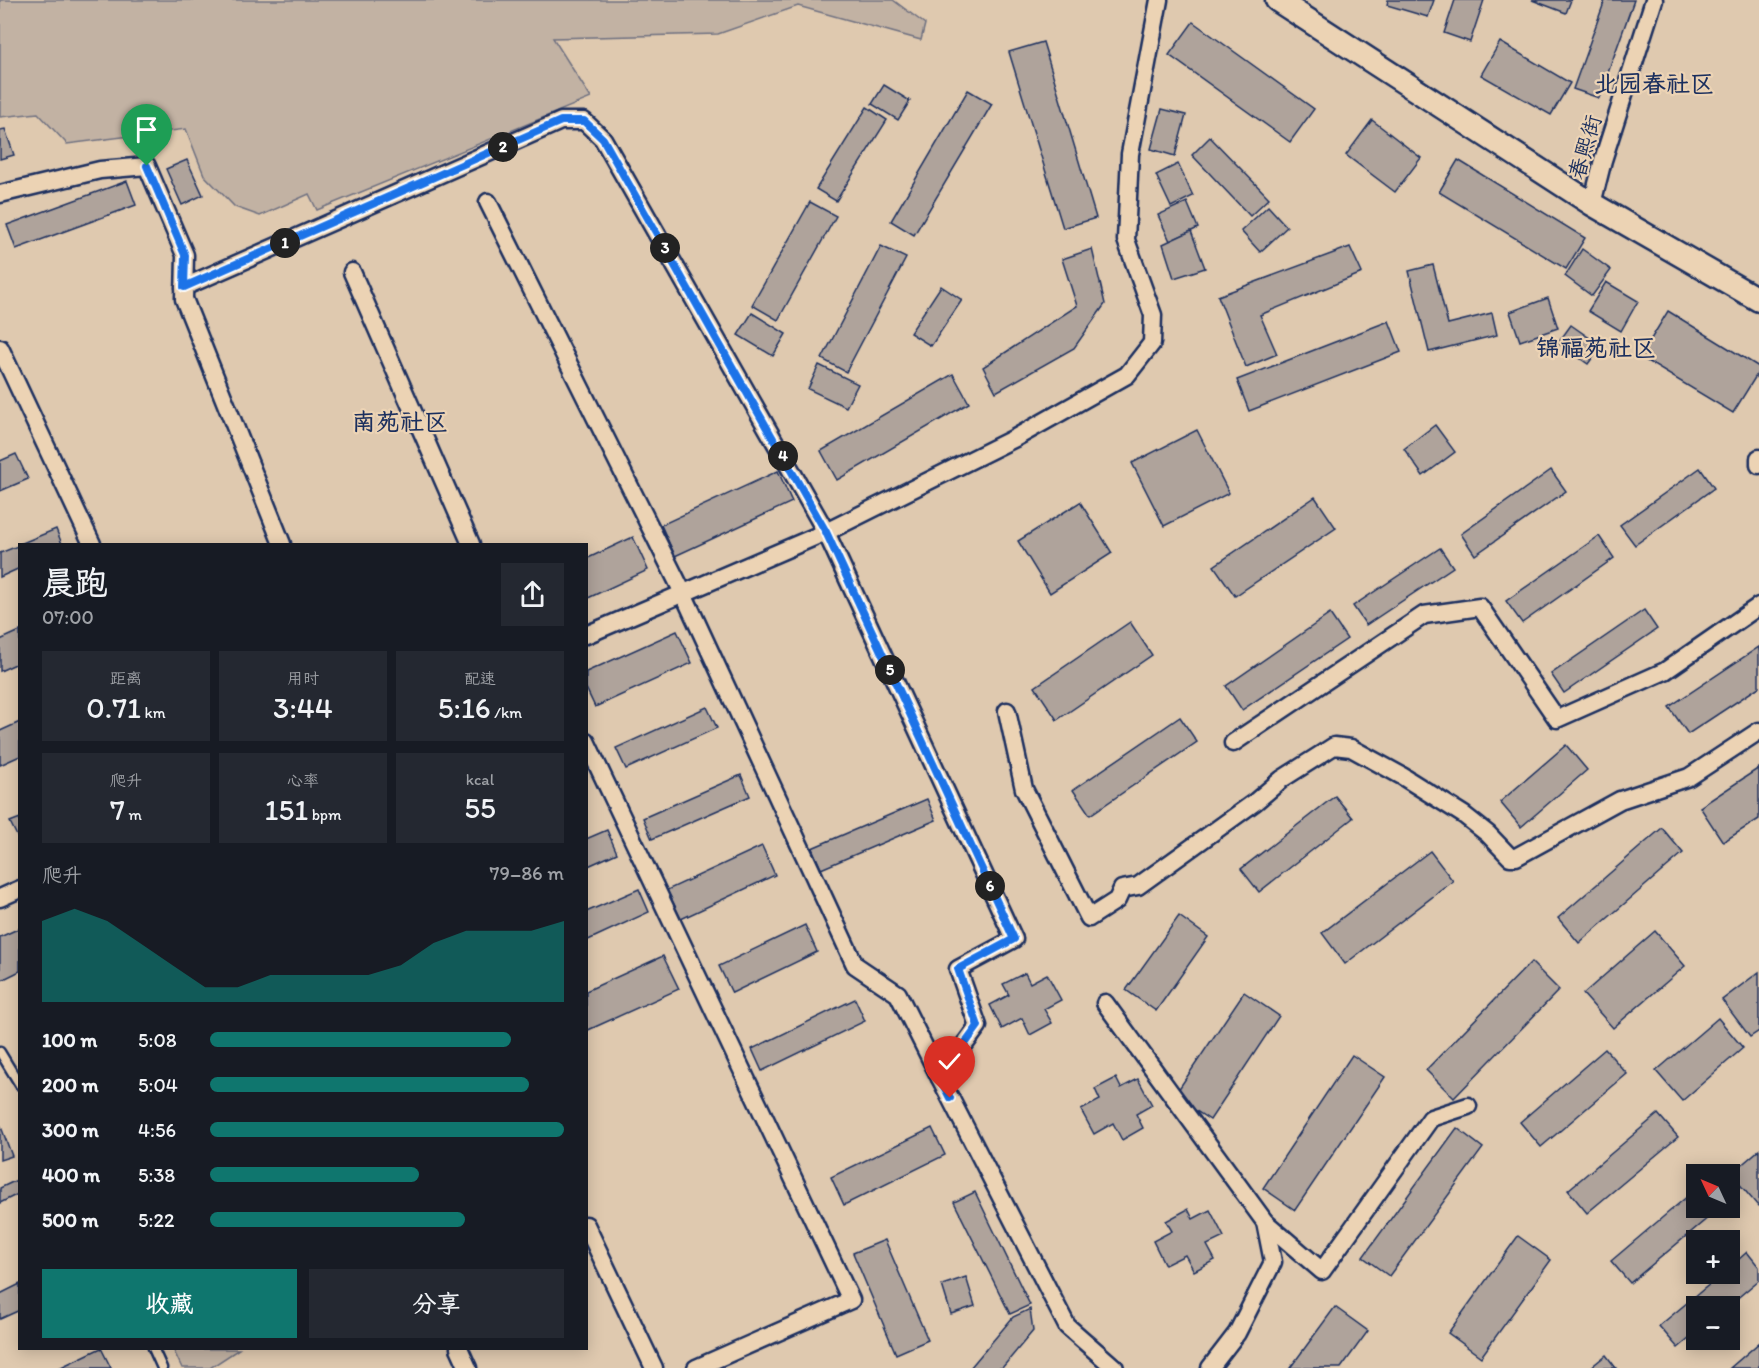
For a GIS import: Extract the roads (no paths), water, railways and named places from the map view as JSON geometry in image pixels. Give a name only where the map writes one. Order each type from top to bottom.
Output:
[{"type":"street","points":[[588,634],[826,532],[1016,438],[1127,375],[1152,343],[1153,315],[1126,240],[1130,154],[1159,0]]},
{"type":"street","points":[[1277,0],[1592,204],[1759,300]]},
{"type":"street","name":"春熙街","points":[[1592,204],[1603,160],[1654,0]]},
{"type":"street","points":[[184,287],[561,121],[584,121],[603,139],[826,532],[1014,939],[958,969],[978,1026],[940,1078]]},
{"type":"street","points":[[0,195],[100,170],[147,166],[185,255],[184,299],[282,543]]},
{"type":"street","points":[[488,202],[682,593],[855,965],[898,994],[1067,1326],[1115,1368]]},
{"type":"street","points":[[351,272],[471,543]]},
{"type":"street","points":[[0,348],[92,543]]},
{"type":"street","points":[[1759,458],[1759,465]]},
{"type":"street","points":[[1233,743],[1424,615],[1480,608],[1557,719],[1665,671],[1759,606]]},
{"type":"street","points":[[1007,711],[1024,789],[1089,918],[1117,900],[1122,890],[1138,886],[1255,802],[1282,779],[1334,746],[1351,748],[1402,776],[1464,815],[1488,834],[1510,857],[1516,857],[1620,800],[1689,777],[1759,731]]},
{"type":"street","points":[[588,745],[851,1300],[696,1368]]},
{"type":"street","points":[[0,898],[18,890]]},
{"type":"street","points":[[1105,1003],[1265,1222],[1322,1271],[1431,1118],[1468,1106]]},
{"type":"street","points":[[1210,1368],[1237,1333],[1273,1262],[1265,1222]]},
{"type":"street","points":[[588,1229],[654,1368]]},
{"type":"street","points":[[460,1350],[468,1368]]},
{"type":"lane","points":[[0,1052],[18,1082]]},
{"type":"lane","points":[[154,1350],[162,1368]]},
{"type":"district","name":"北园春社区","points":[[1654,83]]},
{"type":"district","name":"锦福苑社区","points":[[1596,347]]},
{"type":"district","name":"南苑社区","points":[[400,421]]}]
